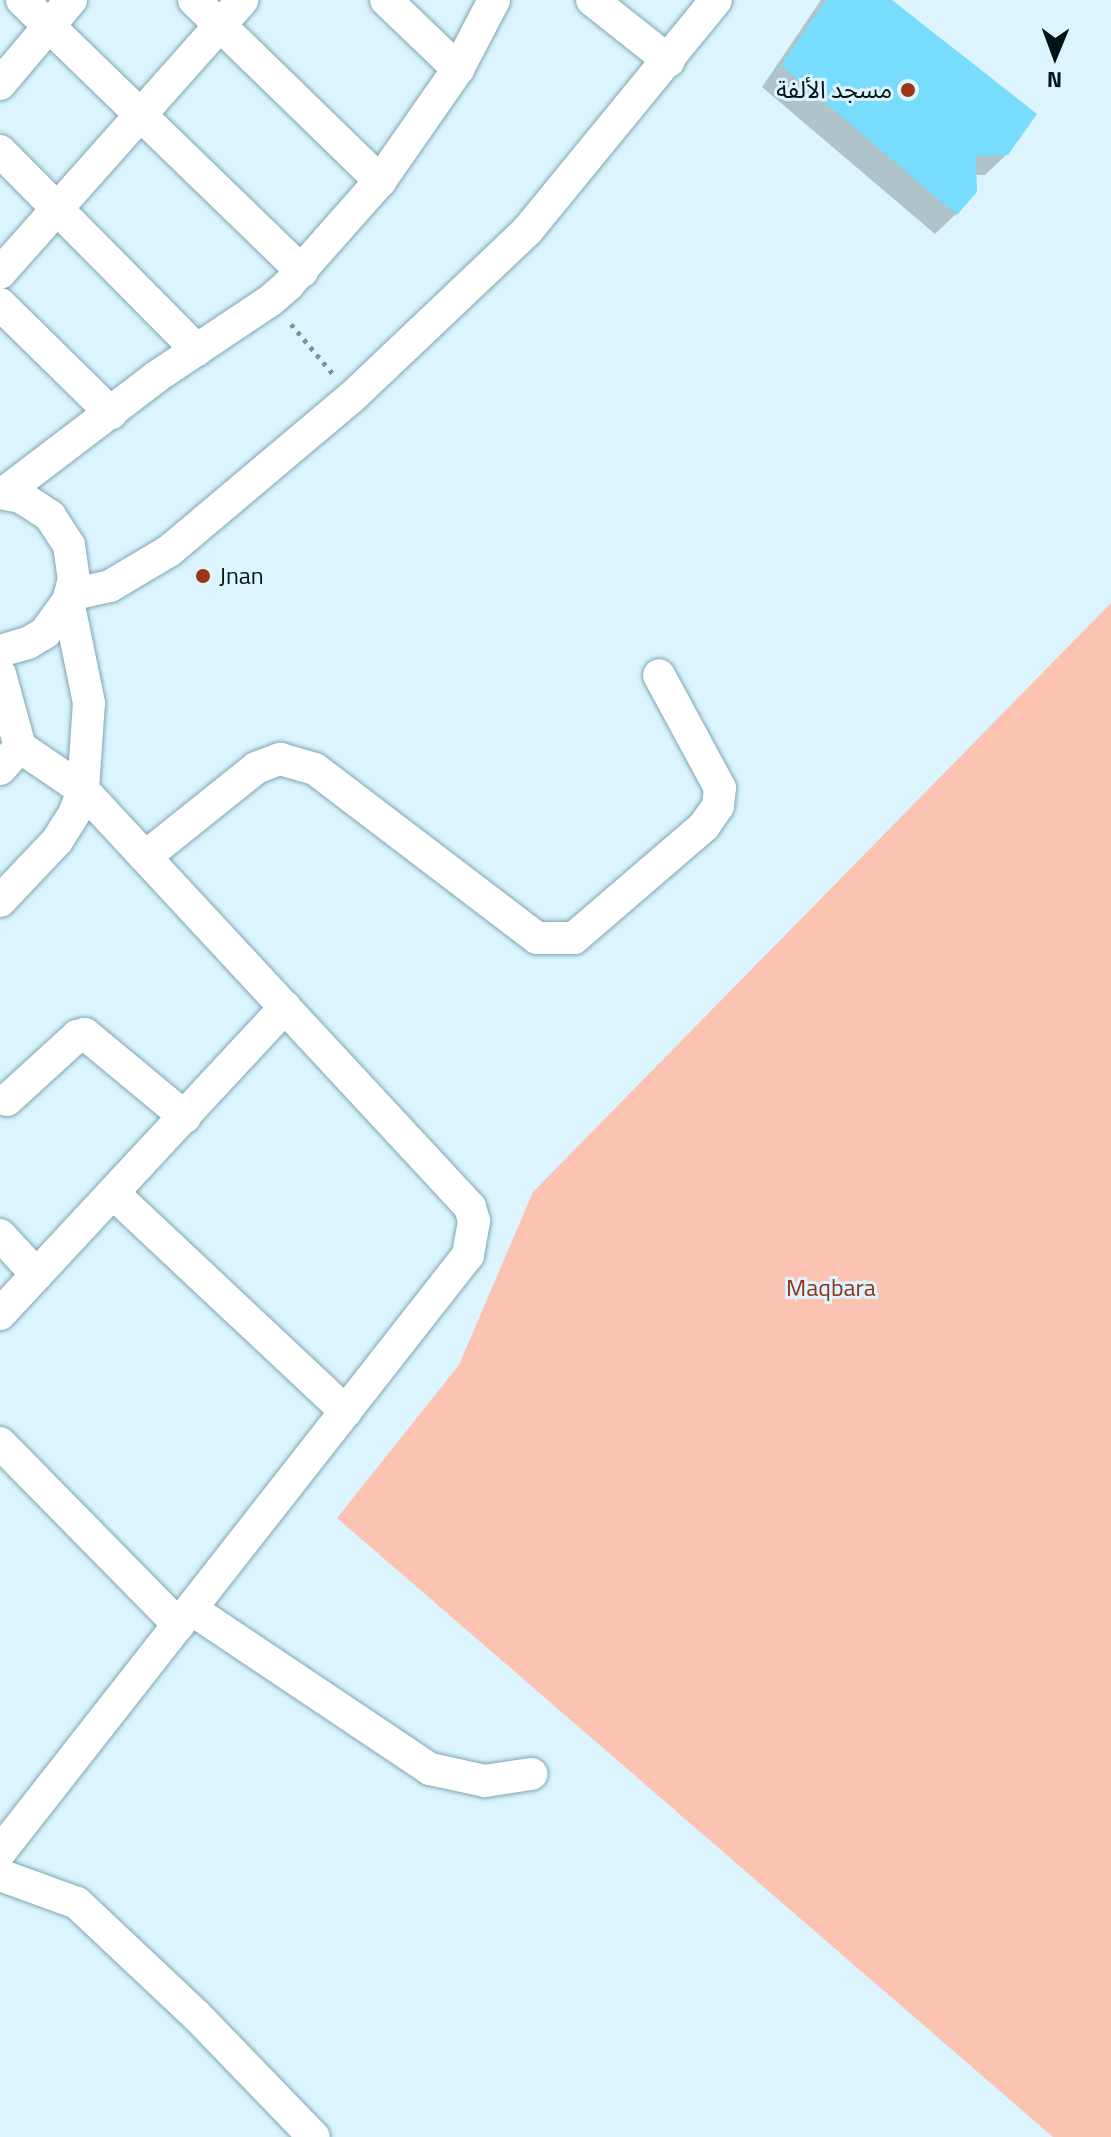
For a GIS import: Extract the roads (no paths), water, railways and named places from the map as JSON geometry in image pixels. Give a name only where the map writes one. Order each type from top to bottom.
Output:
[{"type":"street","points":[[22,0],[302,271]]},
{"type":"street","points":[[0,84],[71,0]]},
{"type":"street","points":[[194,0],[380,181]]},
{"type":"street","points":[[0,273],[242,0]]},
{"type":"street","points":[[386,0],[458,69]]},
{"type":"street","points":[[2,493],[197,350],[271,300],[302,271],[380,181],[458,69],[494,0]]},
{"type":"street","points":[[592,0],[669,61]]},
{"type":"street","points":[[0,651],[28,643],[45,633],[69,598],[110,586],[169,551],[352,397],[527,231],[716,0]]},
{"type":"street","points":[[0,151],[197,350]]},
{"type":"street","points":[[0,304],[111,413]]},
{"type":"street","points":[[0,901],[57,841],[75,812],[83,790],[89,703],[69,598],[73,561],[61,529],[37,505],[2,493]]},
{"type":"street","points":[[0,674],[10,758],[83,790],[470,1207],[474,1221],[468,1255],[0,1852]]},
{"type":"street","points":[[145,857],[256,768],[280,759],[315,769],[537,938],[574,938],[704,826],[718,806],[720,788],[659,675]]},
{"type":"street","points":[[0,1314],[285,1007]]},
{"type":"street","points":[[2,1100],[77,1036],[85,1034],[185,1117]]},
{"type":"street","points":[[114,1194],[346,1412]]},
{"type":"street","points":[[0,1235],[37,1275]]},
{"type":"street","points":[[0,1443],[185,1617],[430,1769],[485,1781],[531,1774]]},
{"type":"street","points":[[0,1875],[77,1903],[197,2016],[314,2137]]},
{"type":"place","name":"مسجد الألفة","points":[[908,90]]},
{"type":"place","name":"Jnan","points":[[203,576]]},
{"type":"park label","name":"Maqbara","points":[[831,1288]]}]
